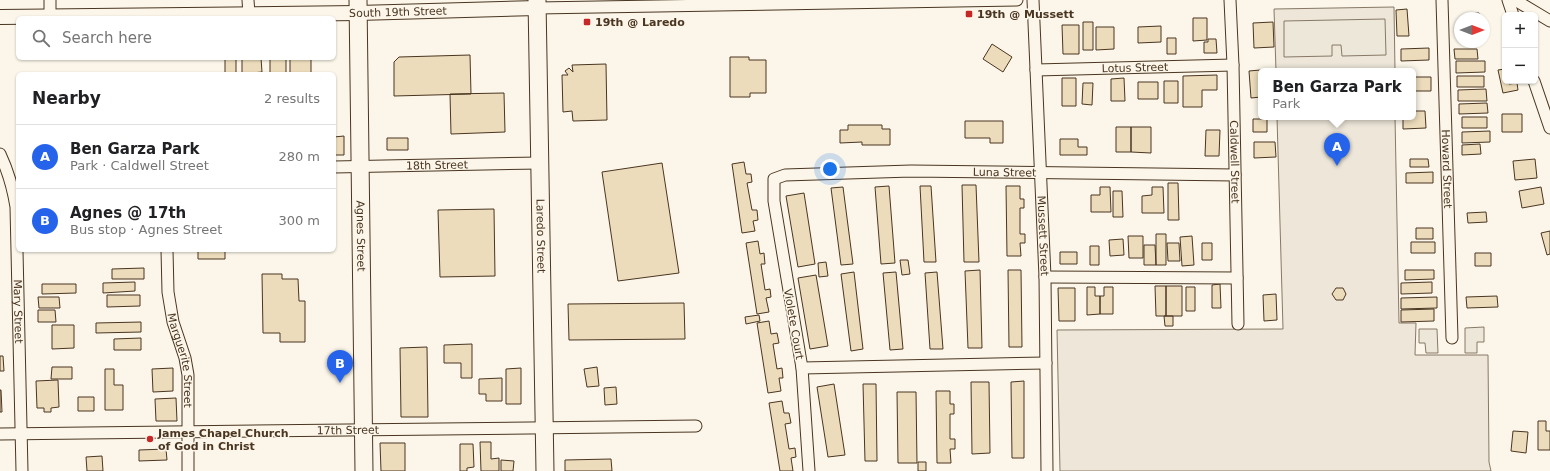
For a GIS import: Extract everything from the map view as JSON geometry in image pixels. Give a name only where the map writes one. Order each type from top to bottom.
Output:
[{"type":"main road","name":"Laredo Street","points":[[537,4],[545,471]]},
{"type":"main road","name":"Agnes Street","points":[[358,6],[364,471]]},
{"type":"street","points":[[50,0],[50,16]]},
{"type":"street","points":[[248,0],[249,14]]},
{"type":"street","name":"South 19th Street","points":[[50,16],[249,14],[358,6],[537,4],[652,7],[1017,0]]},
{"type":"street","name":"Mussett Street","points":[[1033,0],[1042,172],[1045,277],[1047,471]]},
{"type":"street","name":"Caldwell Street","points":[[1230,0],[1233,65],[1238,324]]},
{"type":"street","name":"Howard Street","points":[[1442,0],[1452,338]]},
{"type":"street","points":[[1508,0],[1512,12]]},
{"type":"street","points":[[1515,0],[1550,21]]},
{"type":"street","name":"South 19th Street","points":[[0,17],[16,17]]},
{"type":"street","name":"Lotus Street","points":[[1036,70],[1233,65]]},
{"type":"street","points":[[1535,84],[1550,128]]},
{"type":"street","name":"Mary Street","points":[[0,154],[15,186],[16,208]]},
{"type":"street","name":"18th Street","points":[[336,167],[540,163]]},
{"type":"street","name":"Luna Street","points":[[774,179],[785,175],[911,171],[1235,175]]},
{"type":"street","name":"Violete Court","points":[[774,179],[774,201],[802,368],[809,471]]},
{"type":"street","name":"Mary Street","points":[[17,252],[22,471]]},
{"type":"street","name":"Marguerite Street","points":[[167,252],[168,292],[173,322],[185,358],[188,375],[188,471]]},
{"type":"street","points":[[1045,277],[1237,278]]},
{"type":"street","points":[[802,368],[1046,363]]},
{"type":"street","name":"17th Street","points":[[0,434],[696,426]]},
{"type":"shaded area","points":[[1394,7],[1395,68],[1276,68],[1274,9]]},
{"type":"shaded area","points":[[1385,19],[1386,55],[1342,56],[1341,45],[1332,45],[1332,56],[1284,57],[1284,21]]},
{"type":"shaded area","points":[[1277,120],[1395,120],[1399,323],[1416,323],[1415,355],[1488,355],[1489,462],[1491,471],[1060,471],[1057,330],[1283,329]]},
{"type":"shaded area","points":[[1484,327],[1484,342],[1477,342],[1477,353],[1465,353],[1465,328]]},
{"type":"shaded area","points":[[1419,329],[1437,329],[1438,353],[1426,353],[1425,343],[1419,343]]},
{"type":"building","points":[[1407,9],[1409,36],[1397,36],[1396,10]]},
{"type":"building","points":[[1193,18],[1207,18],[1207,40],[1193,41]]},
{"type":"building","points":[[1083,22],[1093,22],[1093,50],[1083,50]]},
{"type":"building","points":[[1273,22],[1274,47],[1254,48],[1253,23]]},
{"type":"building","points":[[1062,25],[1079,25],[1079,54],[1063,54]]},
{"type":"building","points":[[1161,26],[1161,42],[1138,43],[1138,27]]},
{"type":"building","points":[[1096,27],[1114,27],[1114,49],[1096,50]]},
{"type":"building","points":[[1167,38],[1176,38],[1176,54],[1167,54]]},
{"type":"building","points":[[1208,39],[1216,39],[1217,53],[1204,53],[1204,42],[1208,42]]},
{"type":"building","points":[[992,44],[1012,57],[1003,72],[983,59]]},
{"type":"building","points":[[1429,48],[1429,60],[1401,61],[1401,49]]},
{"type":"building","points":[[1454,49],[1477,49],[1478,59],[1455,59]]},
{"type":"building","points":[[470,55],[471,94],[394,96],[394,62],[399,57]]},
{"type":"building","points":[[730,57],[749,57],[749,60],[766,60],[766,93],[750,93],[750,97],[730,97]]},
{"type":"building","points":[[225,60],[236,60],[236,72],[225,72]]},
{"type":"building","points":[[242,60],[261,60],[262,72],[242,72]]},
{"type":"building","points":[[270,60],[286,60],[286,72],[270,72]]},
{"type":"building","points":[[290,60],[311,60],[311,72],[290,72]]},
{"type":"building","points":[[1456,61],[1485,61],[1485,72],[1456,73]]},
{"type":"building","points":[[606,64],[607,120],[573,121],[572,111],[563,112],[562,75],[568,75],[565,71],[569,68],[573,72],[572,65]]},
{"type":"building","points":[[1502,69],[1502,84],[1517,84],[1518,90],[1503,93],[1498,70]]},
{"type":"building","points":[[1258,70],[1258,97],[1251,98],[1249,71]]},
{"type":"building","points":[[1217,75],[1217,90],[1202,90],[1202,107],[1183,107],[1183,76]]},
{"type":"building","points":[[1457,76],[1484,76],[1484,87],[1457,87]]},
{"type":"building","points":[[1416,77],[1431,77],[1431,91],[1416,91]]},
{"type":"building","points":[[1062,78],[1076,78],[1076,106],[1062,106]]},
{"type":"building","points":[[1124,78],[1125,101],[1111,101],[1111,79]]},
{"type":"building","points":[[1164,81],[1178,81],[1178,103],[1164,103]]},
{"type":"building","points":[[1138,82],[1158,82],[1158,99],[1138,99]]},
{"type":"building","points":[[1083,83],[1093,83],[1092,105],[1082,104]]},
{"type":"building","points":[[1486,89],[1487,101],[1458,101],[1458,90]]},
{"type":"building","points":[[504,93],[505,132],[451,134],[450,94]]},
{"type":"building","points":[[1487,103],[1488,113],[1459,114],[1459,104]]},
{"type":"building","points":[[1416,111],[1425,111],[1426,128],[1403,129],[1403,120],[1416,120]]},
{"type":"building","points":[[1502,114],[1522,114],[1522,132],[1502,132]]},
{"type":"building","points":[[1462,117],[1487,117],[1487,128],[1462,128]]},
{"type":"building","points":[[1253,119],[1267,120],[1267,132],[1253,132]]},
{"type":"building","points":[[965,121],[1003,121],[1003,143],[990,143],[990,138],[965,138]]},
{"type":"building","points":[[848,125],[882,125],[882,129],[890,129],[890,145],[862,145],[862,142],[840,143],[840,130],[848,130]]},
{"type":"building","points":[[1116,127],[1131,127],[1131,152],[1116,152]]},
{"type":"building","points":[[1131,127],[1151,127],[1151,153],[1131,152]]},
{"type":"building","points":[[1206,130],[1220,130],[1219,156],[1205,156]]},
{"type":"building","points":[[1490,131],[1490,142],[1462,143],[1462,132]]},
{"type":"building","points":[[344,136],[344,155],[336,155],[336,137]]},
{"type":"building","points":[[387,138],[408,138],[408,150],[387,150]]},
{"type":"building","points":[[1060,139],[1078,139],[1078,147],[1087,147],[1087,155],[1060,155]]},
{"type":"building","points":[[1254,142],[1275,142],[1276,157],[1254,158]]},
{"type":"building","points":[[1480,144],[1481,154],[1462,155],[1462,145]]},
{"type":"building","points":[[1410,159],[1428,159],[1429,167],[1410,167]]},
{"type":"building","points":[[1535,159],[1537,178],[1515,180],[1513,161]]},
{"type":"building","points":[[744,162],[746,174],[751,174],[752,182],[747,183],[752,210],[757,210],[758,220],[753,221],[755,231],[742,233],[732,164]]},
{"type":"building","points":[[662,163],[679,273],[618,281],[602,172]]},
{"type":"building","points":[[1433,172],[1433,183],[1406,183],[1406,173]]},
{"type":"building","points":[[1168,183],[1178,183],[1179,220],[1168,220]]},
{"type":"building","points":[[962,185],[976,185],[979,262],[964,262]]},
{"type":"building","points":[[889,186],[895,263],[881,264],[875,187]]},
{"type":"building","points":[[920,186],[931,186],[936,262],[924,262]]},
{"type":"building","points":[[1006,186],[1020,186],[1020,199],[1024,199],[1024,208],[1020,208],[1020,234],[1025,234],[1025,243],[1020,243],[1021,256],[1007,256]]},
{"type":"building","points":[[843,187],[853,264],[841,265],[831,188]]},
{"type":"building","points":[[1100,187],[1110,187],[1111,212],[1091,212],[1091,195],[1100,195]]},
{"type":"building","points":[[1152,187],[1163,187],[1164,213],[1142,213],[1142,196],[1152,195]]},
{"type":"building","points":[[1541,187],[1544,204],[1522,208],[1519,191]]},
{"type":"building","points":[[1113,191],[1122,191],[1123,217],[1113,217]]},
{"type":"building","points":[[804,193],[815,264],[798,267],[786,196]]},
{"type":"building","points":[[494,209],[495,276],[440,277],[438,210]]},
{"type":"building","points":[[1486,212],[1487,222],[1468,223],[1467,213]]},
{"type":"building","points":[[1416,228],[1433,228],[1433,239],[1416,239]]},
{"type":"building","points":[[1550,231],[1550,254],[1547,255],[1541,233]]},
{"type":"building","points":[[1156,234],[1166,234],[1166,265],[1156,265]]},
{"type":"building","points":[[1128,236],[1143,236],[1143,258],[1129,258]]},
{"type":"building","points":[[1192,236],[1194,265],[1182,266],[1180,237]]},
{"type":"building","points":[[1123,239],[1124,255],[1110,256],[1109,240]]},
{"type":"building","points":[[758,241],[760,254],[764,253],[765,264],[761,264],[765,290],[770,289],[771,297],[766,298],[769,312],[757,314],[746,243]]},
{"type":"building","points":[[1411,242],[1435,242],[1435,253],[1411,253]]},
{"type":"building","points":[[1167,243],[1179,243],[1180,261],[1168,261]]},
{"type":"building","points":[[1202,243],[1212,243],[1212,260],[1202,260]]},
{"type":"building","points":[[1144,245],[1155,245],[1156,265],[1144,265]]},
{"type":"building","points":[[1090,246],[1099,246],[1099,265],[1090,265]]},
{"type":"building","points":[[198,252],[225,252],[225,259],[198,259]]},
{"type":"building","points":[[1060,252],[1077,252],[1077,264],[1060,264]]},
{"type":"building","points":[[1475,253],[1491,253],[1491,266],[1475,266]]},
{"type":"building","points":[[900,260],[908,260],[910,274],[902,275]]},
{"type":"building","points":[[826,262],[828,276],[819,277],[818,263]]},
{"type":"building","points":[[144,268],[144,279],[112,279],[112,269]]},
{"type":"building","points":[[980,270],[982,348],[968,348],[965,271]]},
{"type":"building","points":[[1008,270],[1021,270],[1022,347],[1009,347]]},
{"type":"building","points":[[1405,270],[1434,270],[1434,279],[1405,280]]},
{"type":"building","points":[[854,272],[863,349],[851,351],[841,274]]},
{"type":"building","points":[[896,272],[903,349],[890,350],[883,273]]},
{"type":"building","points":[[937,272],[943,349],[930,349],[925,273]]},
{"type":"building","points":[[262,274],[282,274],[282,279],[298,279],[299,301],[305,301],[305,342],[280,342],[280,333],[263,333]]},
{"type":"building","points":[[816,275],[828,346],[810,349],[798,278]]},
{"type":"building","points":[[135,282],[135,291],[103,293],[103,283]]},
{"type":"building","points":[[1432,282],[1432,293],[1401,294],[1401,283]]},
{"type":"building","points":[[42,284],[76,284],[76,293],[42,294]]},
{"type":"building","points":[[1220,284],[1221,308],[1212,308],[1212,285]]},
{"type":"building","points":[[1155,286],[1166,286],[1166,316],[1156,316]]},
{"type":"building","points":[[1166,286],[1182,286],[1182,316],[1166,316]]},
{"type":"building","points":[[1087,287],[1095,287],[1095,296],[1100,296],[1100,314],[1087,315]]},
{"type":"building","points":[[1104,287],[1113,287],[1113,314],[1100,314],[1100,296],[1104,296]]},
{"type":"building","points":[[1186,287],[1195,287],[1195,311],[1186,311]]},
{"type":"building","points":[[1058,288],[1075,288],[1075,321],[1059,321]]},
{"type":"building","points":[[1336,288],[1343,288],[1346,294],[1343,300],[1336,300],[1332,294]]},
{"type":"building","points":[[1276,294],[1277,320],[1264,321],[1263,295]]},
{"type":"building","points":[[107,295],[140,295],[140,306],[107,307]]},
{"type":"building","points":[[1497,296],[1498,307],[1467,308],[1466,297]]},
{"type":"building","points":[[38,297],[59,297],[60,308],[39,308]]},
{"type":"building","points":[[1437,297],[1437,308],[1401,309],[1401,298]]},
{"type":"building","points":[[684,303],[685,339],[569,340],[568,304]]},
{"type":"building","points":[[1434,309],[1434,321],[1401,322],[1401,310]]},
{"type":"building","points":[[38,310],[55,310],[56,322],[38,322]]},
{"type":"building","points":[[759,315],[760,321],[746,324],[745,317]]},
{"type":"building","points":[[1164,316],[1173,316],[1173,326],[1165,326]]},
{"type":"building","points":[[769,321],[771,334],[777,333],[779,343],[773,344],[777,369],[782,368],[783,378],[779,378],[781,391],[768,393],[757,323]]},
{"type":"building","points":[[141,322],[141,332],[96,333],[96,323]]},
{"type":"building","points":[[52,325],[74,325],[74,348],[52,349]]},
{"type":"building","points":[[141,338],[141,350],[114,350],[114,339]]},
{"type":"building","points":[[472,344],[472,378],[461,378],[461,363],[444,363],[444,345]]},
{"type":"building","points":[[427,347],[428,417],[401,417],[400,348]]},
{"type":"building","points":[[0,356],[3,356],[4,371],[0,371]]},
{"type":"building","points":[[52,367],[72,367],[72,379],[51,379]]},
{"type":"building","points":[[597,367],[599,386],[587,387],[584,369]]},
{"type":"building","points":[[173,368],[173,391],[153,392],[152,369]]},
{"type":"building","points":[[521,368],[521,404],[506,404],[506,369]]},
{"type":"building","points":[[105,369],[114,369],[114,385],[123,385],[123,410],[105,410]]},
{"type":"building","points":[[502,378],[502,401],[486,401],[486,394],[479,394],[479,379]]},
{"type":"building","points":[[58,380],[59,407],[51,408],[51,412],[44,412],[44,408],[37,408],[36,381]]},
{"type":"building","points":[[1024,381],[1024,458],[1012,458],[1011,382]]},
{"type":"building","points":[[971,382],[989,382],[990,453],[972,454]]},
{"type":"building","points":[[834,384],[845,455],[828,457],[817,387]]},
{"type":"building","points":[[863,384],[876,384],[877,461],[865,461]]},
{"type":"building","points":[[616,387],[617,404],[605,405],[604,388]]},
{"type":"building","points":[[1,390],[2,412],[0,412]]},
{"type":"building","points":[[936,391],[950,391],[950,404],[954,404],[954,414],[950,414],[950,439],[955,439],[955,449],[950,449],[951,463],[937,463]]},
{"type":"building","points":[[897,392],[916,392],[917,463],[898,463]]},
{"type":"building","points":[[78,397],[94,397],[94,411],[78,411]]},
{"type":"building","points":[[176,398],[177,421],[156,421],[155,399]]},
{"type":"building","points":[[782,401],[784,413],[789,413],[791,423],[785,424],[789,449],[795,448],[796,457],[791,458],[793,471],[780,471],[769,403]]},
{"type":"building","points":[[1538,421],[1546,421],[1546,431],[1550,431],[1550,450],[1538,450]]},
{"type":"building","points":[[1513,431],[1528,432],[1526,453],[1511,451]]},
{"type":"building","points":[[480,442],[491,442],[491,459],[499,458],[499,471],[481,471]]},
{"type":"building","points":[[380,443],[405,443],[405,471],[381,471]]},
{"type":"building","points":[[460,444],[473,444],[474,467],[467,468],[467,471],[460,471]]},
{"type":"building","points":[[166,449],[167,460],[139,461],[139,450]]},
{"type":"building","points":[[102,456],[103,471],[87,471],[86,457]]},
{"type":"building","points":[[611,459],[612,471],[565,471],[565,460]]},
{"type":"building","points":[[501,460],[514,461],[513,471],[501,471]]},
{"type":"building","points":[[918,462],[926,462],[926,471],[918,471]]},
{"type":"place","name":"19th @ Mussett","points":[[969,14]]},
{"type":"place","name":"19th @ Laredo","points":[[587,22]]},
{"type":"place","name":"Ben Garza Park","points":[[1337,166]]},
{"type":"place","name":"Agnes @ 17th","points":[[340,383]]},
{"type":"place","name":"James Chapel Church of God in Christ","points":[[150,439]]}]
